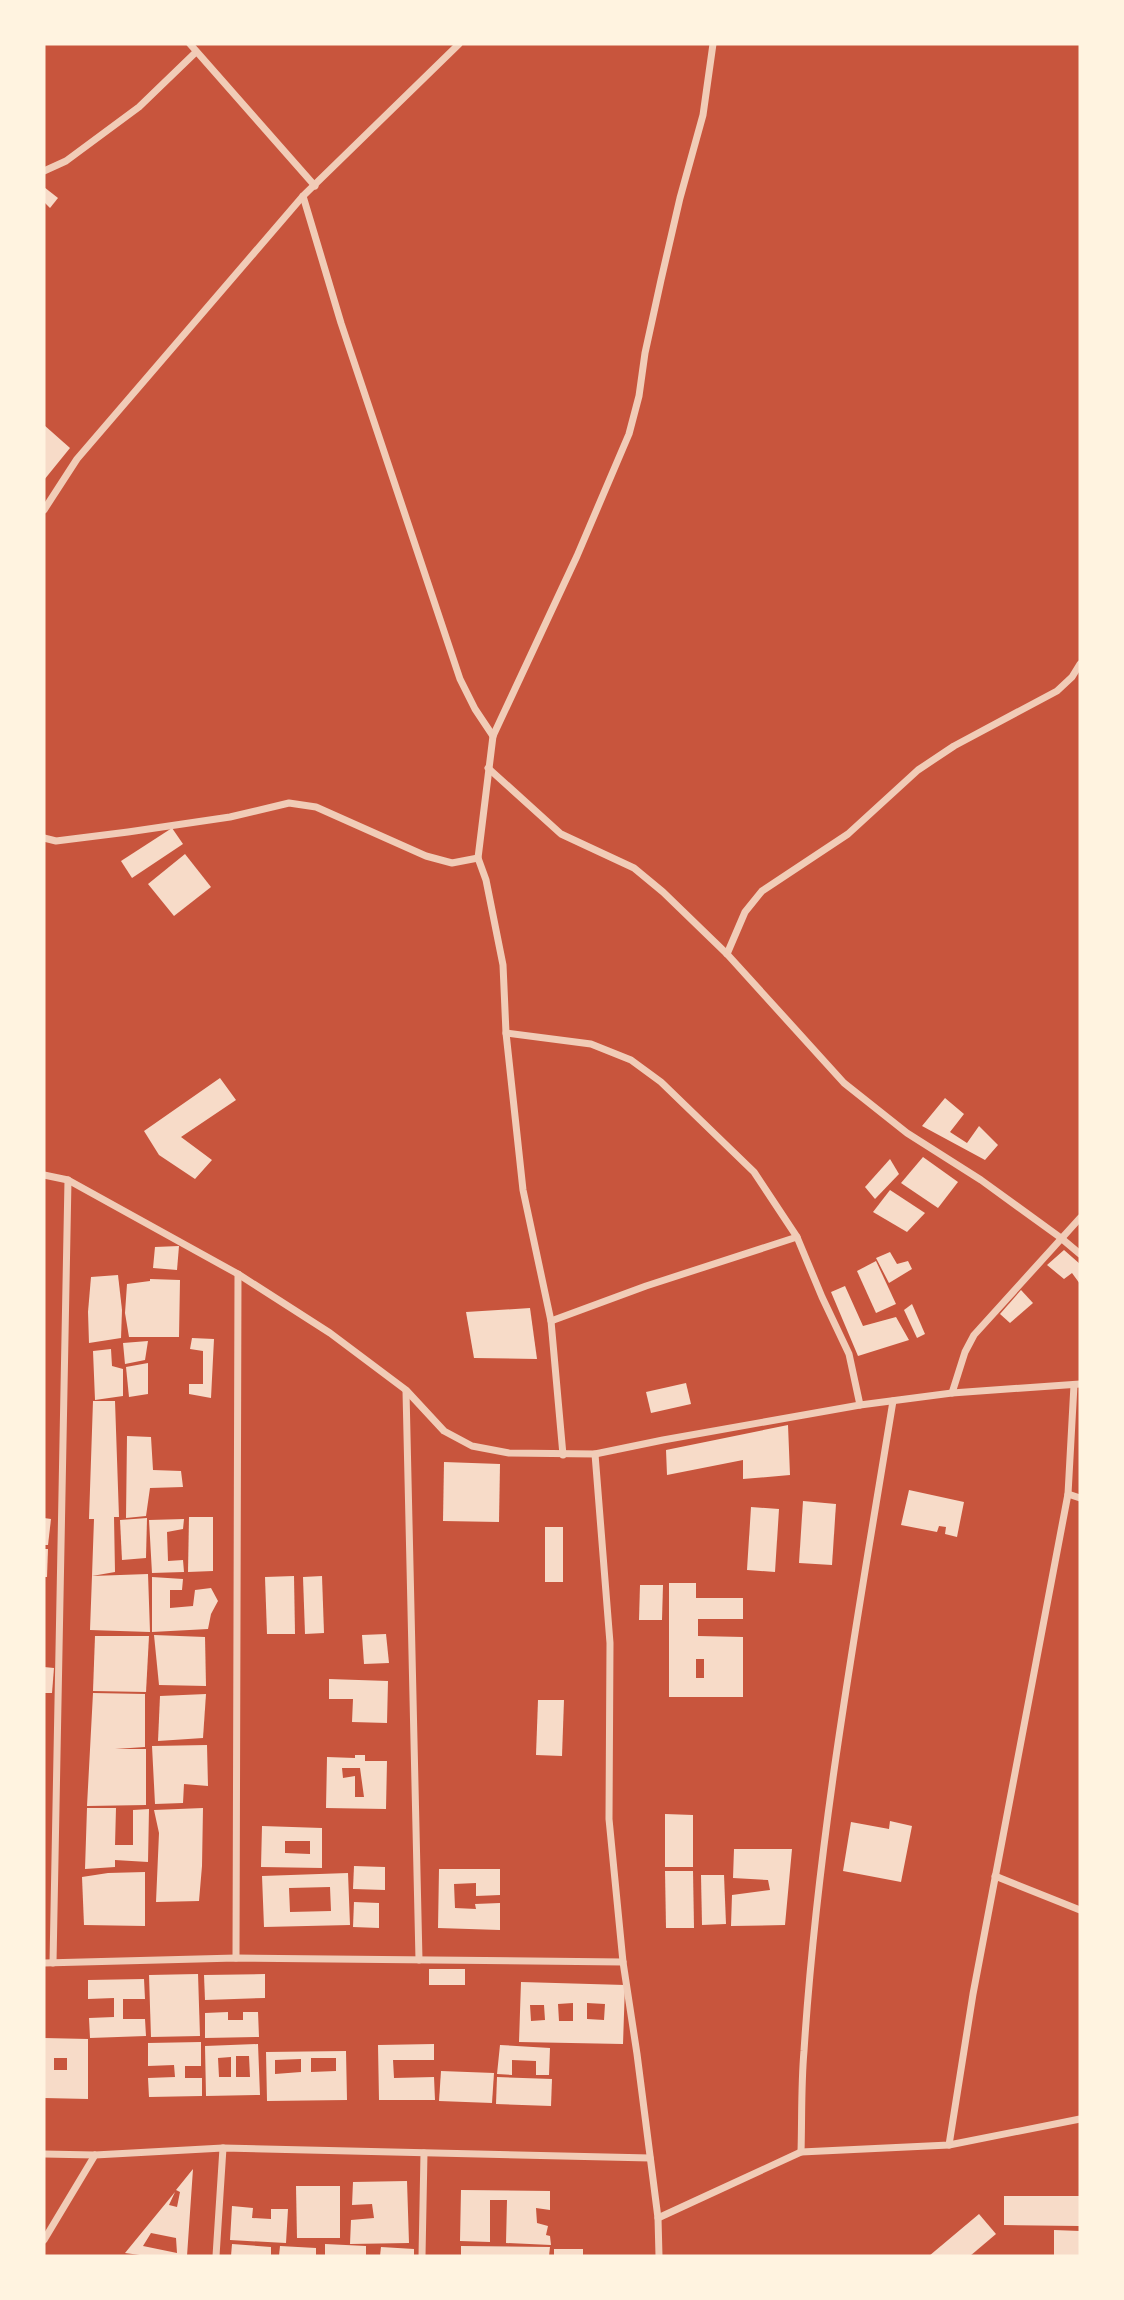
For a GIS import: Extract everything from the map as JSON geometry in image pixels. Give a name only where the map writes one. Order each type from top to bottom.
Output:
[{"type":"street","points":[[190,44],[315,186]]},
{"type":"street","points":[[44,510],[78,459],[303,196],[459,44]]},
{"type":"street","points":[[564,1455],[551,1321],[523,1190],[506,1033],[503,965],[486,880],[478,858],[493,736],[577,556],[629,435],[670,239],[703,115],[713,44]]},
{"type":"street","points":[[44,171],[66,161],[139,107],[196,52]]},
{"type":"street","points":[[303,196],[341,323],[460,679],[493,736]]},
{"type":"street","points":[[727,954],[744,912],[762,891],[848,834],[918,770],[954,746],[1057,691],[1072,677],[1080,664]]},
{"type":"street","points":[[488,768],[561,834],[634,868],[663,892],[727,954],[844,1083],[907,1133],[981,1180],[1080,1254]]},
{"type":"street","points":[[44,838],[56,841],[128,832],[230,817],[289,803],[316,807],[426,856],[452,863],[478,858]]},
{"type":"street","points":[[506,1033],[591,1044],[631,1060],[661,1082],[754,1172],[797,1237],[849,1354],[860,1405]]},
{"type":"street","points":[[44,1175],[68,1180],[238,1274],[330,1333],[406,1390],[444,1431],[472,1446],[509,1453],[595,1454],[860,1405],[952,1393],[1077,1385],[1068,1494],[973,1994],[949,2145]]},
{"type":"street","points":[[53,1963],[68,1180]]},
{"type":"street","points":[[952,1393],[965,1352],[974,1335],[1080,1218]]},
{"type":"street","points":[[551,1321],[646,1286],[797,1237]]},
{"type":"street","points":[[236,1958],[238,1274]]},
{"type":"street","points":[[406,1390],[419,1960]]},
{"type":"street","points":[[801,2152],[803,2055],[810,1965],[831,1784],[893,1401]]},
{"type":"street","points":[[595,1454],[610,1643],[609,1819],[623,1962],[658,2218],[659,2256]]},
{"type":"street","points":[[1068,1494],[1080,1498]]},
{"type":"street","points":[[995,1876],[1080,1910]]},
{"type":"street","points":[[44,1963],[236,1958],[623,1962]]},
{"type":"street","points":[[658,2218],[801,2152],[949,2145],[1080,2119]]},
{"type":"street","points":[[44,2154],[95,2155],[223,2148],[650,2158]]},
{"type":"street","points":[[216,2256],[223,2148]]},
{"type":"street","points":[[422,2256],[424,2153]]},
{"type":"street","points":[[44,2240],[95,2155]]},
{"type":"building","points":[[44,187],[58,198],[50,208],[44,202]]},
{"type":"building","points":[[44,425],[70,448],[44,480]]},
{"type":"building","points":[[172,828],[183,844],[132,878],[121,861]]},
{"type":"building","points":[[185,854],[211,887],[174,916],[148,884]]},
{"type":"building","points":[[220,1078],[236,1100],[181,1137],[212,1160],[195,1179],[159,1155],[144,1131]]},
{"type":"building","points":[[945,1098],[964,1114],[950,1132],[967,1143],[979,1126],[998,1145],[985,1160],[922,1126]]},
{"type":"building","points":[[923,1157],[958,1182],[938,1208],[901,1183]]},
{"type":"building","points":[[890,1159],[899,1174],[875,1199],[865,1187]]},
{"type":"building","points":[[890,1190],[925,1213],[907,1232],[873,1212]]},
{"type":"building","points":[[179,1246],[177,1270],[153,1268],[155,1247]]},
{"type":"building","points":[[1064,1250],[1080,1264],[1080,1284],[1072,1273],[1064,1279],[1047,1265]]},
{"type":"building","points":[[890,1252],[897,1264],[908,1261],[912,1269],[889,1283],[876,1258]]},
{"type":"building","points":[[876,1261],[896,1304],[876,1313],[857,1271]]},
{"type":"building","points":[[118,1275],[122,1310],[121,1338],[89,1343],[91,1277]]},
{"type":"building","points":[[150,1279],[180,1280],[179,1337],[129,1337],[125,1313],[127,1284]]},
{"type":"building","points":[[845,1286],[863,1326],[896,1317],[909,1340],[858,1356],[831,1292]]},
{"type":"building","points":[[1021,1290],[1033,1303],[1010,1323],[1000,1314]]},
{"type":"building","points":[[912,1304],[925,1334],[917,1338],[904,1310]]},
{"type":"building","points":[[530,1308],[537,1359],[474,1358],[466,1312]]},
{"type":"building","points":[[192,1338],[214,1339],[211,1398],[189,1394],[189,1384],[203,1384],[203,1351],[190,1349]]},
{"type":"building","points":[[148,1341],[145,1360],[125,1364],[123,1343]]},
{"type":"building","points":[[111,1349],[112,1366],[123,1369],[123,1396],[95,1400],[93,1351]]},
{"type":"building","points":[[148,1363],[148,1394],[129,1397],[126,1367]]},
{"type":"building","points":[[686,1383],[691,1404],[651,1413],[646,1392]]},
{"type":"building","points":[[93,1401],[115,1401],[119,1517],[114,1517],[115,1572],[92,1576],[94,1519],[89,1519]]},
{"type":"building","points":[[788,1425],[790,1475],[743,1479],[743,1460],[667,1475],[666,1450]]},
{"type":"building","points":[[127,1436],[151,1437],[153,1470],[181,1471],[183,1487],[150,1488],[146,1516],[126,1518]]},
{"type":"building","points":[[444,1462],[500,1464],[499,1522],[443,1521]]},
{"type":"building","points":[[909,1490],[964,1502],[957,1537],[945,1534],[946,1527],[939,1526],[937,1532],[901,1525]]},
{"type":"building","points":[[803,1501],[836,1504],[832,1565],[799,1563]]},
{"type":"building","points":[[751,1507],[779,1509],[775,1572],[747,1570]]},
{"type":"building","points":[[189,1517],[213,1517],[213,1571],[188,1572]]},
{"type":"building","points":[[44,1518],[51,1519],[48,1545],[44,1545]]},
{"type":"building","points":[[147,1518],[146,1558],[122,1560],[120,1520]]},
{"type":"building","points":[[184,1519],[183,1529],[167,1532],[168,1561],[183,1560],[184,1572],[152,1573],[149,1520]]},
{"type":"building","points":[[545,1527],[563,1527],[563,1582],[545,1582]]},
{"type":"building","points":[[44,1549],[48,1549],[47,1577],[44,1577]]},
{"type":"building","points":[[148,1574],[150,1632],[90,1630],[92,1576]]},
{"type":"building","points":[[294,1576],[295,1634],[267,1634],[265,1577]]},
{"type":"building","points":[[322,1576],[324,1633],[305,1634],[303,1577]]},
{"type":"building","points":[[152,1577],[183,1579],[182,1590],[170,1590],[170,1608],[193,1606],[195,1590],[211,1588],[218,1601],[211,1614],[208,1629],[152,1632]]},
{"type":"building","points":[[669,1583],[696,1583],[696,1598],[743,1598],[743,1619],[698,1619],[698,1636],[743,1637],[743,1697],[669,1697]],"holes":[[[696,1659],[704,1659],[704,1678],[696,1678]]]},
{"type":"building","points":[[640,1585],[663,1585],[662,1620],[639,1620]]},
{"type":"building","points":[[386,1634],[389,1663],[364,1664],[362,1635]]},
{"type":"building","points":[[154,1635],[205,1637],[206,1686],[159,1685]]},
{"type":"building","points":[[95,1636],[149,1636],[146,1692],[93,1691]]},
{"type":"building","points":[[44,1667],[54,1668],[52,1693],[44,1693]]},
{"type":"building","points":[[329,1679],[388,1681],[387,1723],[352,1722],[353,1699],[329,1699]]},
{"type":"building","points":[[93,1693],[145,1694],[145,1747],[115,1749],[146,1749],[146,1805],[87,1806]]},
{"type":"building","points":[[206,1694],[203,1738],[158,1741],[160,1696]]},
{"type":"building","points":[[538,1700],[564,1700],[562,1756],[536,1755]]},
{"type":"building","points":[[207,1745],[208,1786],[184,1784],[183,1803],[155,1804],[152,1746]]},
{"type":"building","points":[[355,1755],[365,1755],[365,1761],[387,1761],[386,1809],[326,1808],[327,1757],[355,1758]],"holes":[[[342,1768],[360,1768],[364,1797],[355,1797],[355,1776],[343,1778]]]},
{"type":"building","points":[[87,1808],[116,1808],[115,1845],[133,1845],[133,1810],[149,1809],[148,1862],[115,1860],[115,1867],[85,1869]]},
{"type":"building","points":[[203,1808],[199,1901],[156,1902],[159,1833],[154,1810]]},
{"type":"building","points":[[665,1814],[693,1815],[693,1867],[665,1867]]},
{"type":"building","points":[[890,1821],[912,1826],[901,1882],[843,1871],[851,1822],[889,1829]]},
{"type":"building","points":[[262,1826],[322,1828],[322,1868],[261,1867]],"holes":[[[285,1841],[310,1841],[310,1854],[285,1853]]]},
{"type":"building","points":[[734,1849],[792,1849],[785,1925],[731,1926],[732,1895],[770,1890],[768,1880],[733,1878]]},
{"type":"building","points":[[354,1866],[385,1867],[385,1890],[353,1889]]},
{"type":"building","points":[[439,1869],[500,1869],[500,1895],[476,1896],[476,1883],[454,1884],[455,1908],[476,1909],[475,1904],[500,1903],[500,1930],[438,1928]]},
{"type":"building","points":[[665,1871],[693,1871],[694,1928],[666,1928]]},
{"type":"building","points":[[145,1872],[145,1926],[84,1925],[82,1877]]},
{"type":"building","points":[[348,1873],[350,1925],[264,1927],[262,1876]],"holes":[[[330,1887],[331,1911],[290,1912],[289,1888]]]},
{"type":"building","points":[[701,1875],[724,1875],[726,1924],[702,1925]]},
{"type":"building","points":[[354,1902],[379,1903],[379,1928],[353,1927]]},
{"type":"building","points":[[429,1969],[465,1969],[465,1985],[429,1985]]},
{"type":"building","points":[[198,1974],[200,2036],[151,2037],[149,1975]]},
{"type":"building","points":[[265,1974],[265,1998],[205,2000],[204,1975]]},
{"type":"building","points":[[144,1979],[145,1999],[123,1999],[123,2019],[145,2019],[146,2036],[90,2038],[89,2018],[114,2017],[114,1998],[88,1999],[88,1980]]},
{"type":"building","points":[[521,1982],[625,1985],[623,2044],[519,2042]],"holes":[[[573,2003],[573,2021],[559,2021],[558,2004]],[[587,2003],[605,2004],[604,2020],[587,2019]],[[530,2005],[544,2005],[545,2020],[531,2021]]]},
{"type":"building","points":[[228,2012],[228,2020],[243,2020],[243,2012],[258,2012],[259,2037],[205,2038],[205,2013]]},
{"type":"building","points":[[44,2038],[88,2039],[88,2099],[44,2098]],"holes":[[[54,2058],[67,2058],[67,2070],[54,2070]]]},
{"type":"building","points":[[201,2042],[201,2066],[185,2066],[185,2078],[202,2078],[202,2096],[149,2097],[148,2078],[175,2077],[174,2065],[148,2066],[148,2043]]},
{"type":"building","points":[[258,2044],[260,2095],[206,2096],[205,2046]],"holes":[[[236,2056],[249,2056],[250,2077],[236,2077]],[[231,2057],[231,2077],[219,2077],[218,2058]]]},
{"type":"building","points":[[434,2044],[434,2060],[393,2060],[394,2078],[434,2077],[435,2100],[379,2100],[378,2045]]},
{"type":"building","points":[[500,2045],[550,2048],[549,2075],[536,2075],[536,2061],[512,2060],[512,2075],[497,2074]]},
{"type":"building","points":[[346,2051],[347,2100],[267,2101],[266,2052]],"holes":[[[311,2058],[336,2058],[336,2071],[311,2072]],[[301,2059],[301,2072],[275,2074],[275,2060]]]},
{"type":"building","points":[[441,2071],[494,2073],[492,2103],[439,2101]]},
{"type":"building","points":[[497,2077],[552,2079],[551,2106],[496,2104]]},
{"type":"building","points":[[193,2169],[187,2256],[125,2253],[175,2192],[169,2205],[177,2207],[180,2192],[176,2190]],"holes":[[[151,2233],[176,2238],[177,2253],[143,2246]]]},
{"type":"building","points":[[407,2181],[409,2243],[350,2244],[351,2220],[374,2218],[372,2204],[352,2205],[353,2182]]},
{"type":"building","points":[[296,2186],[340,2186],[340,2238],[297,2238]]},
{"type":"building","points":[[461,2190],[550,2191],[550,2210],[536,2208],[537,2223],[548,2226],[546,2235],[550,2236],[551,2245],[506,2243],[507,2200],[490,2200],[490,2242],[460,2241]]},
{"type":"building","points":[[1004,2196],[1080,2196],[1080,2226],[1004,2225]]},
{"type":"building","points":[[232,2206],[253,2208],[252,2218],[271,2219],[271,2209],[288,2209],[286,2243],[230,2240]]},
{"type":"building","points":[[979,2214],[996,2234],[970,2256],[929,2256]]},
{"type":"building","points":[[1054,2230],[1080,2231],[1080,2256],[1054,2256]]},
{"type":"building","points":[[232,2244],[271,2247],[271,2256],[231,2256]]},
{"type":"building","points":[[325,2244],[366,2246],[366,2256],[325,2256]]},
{"type":"building","points":[[280,2246],[316,2248],[316,2256],[279,2256]]},
{"type":"building","points":[[461,2246],[550,2247],[549,2256],[461,2256]]},
{"type":"building","points":[[381,2247],[414,2249],[414,2256],[380,2256]]},
{"type":"building","points":[[554,2249],[583,2249],[583,2256],[554,2256]]}]
